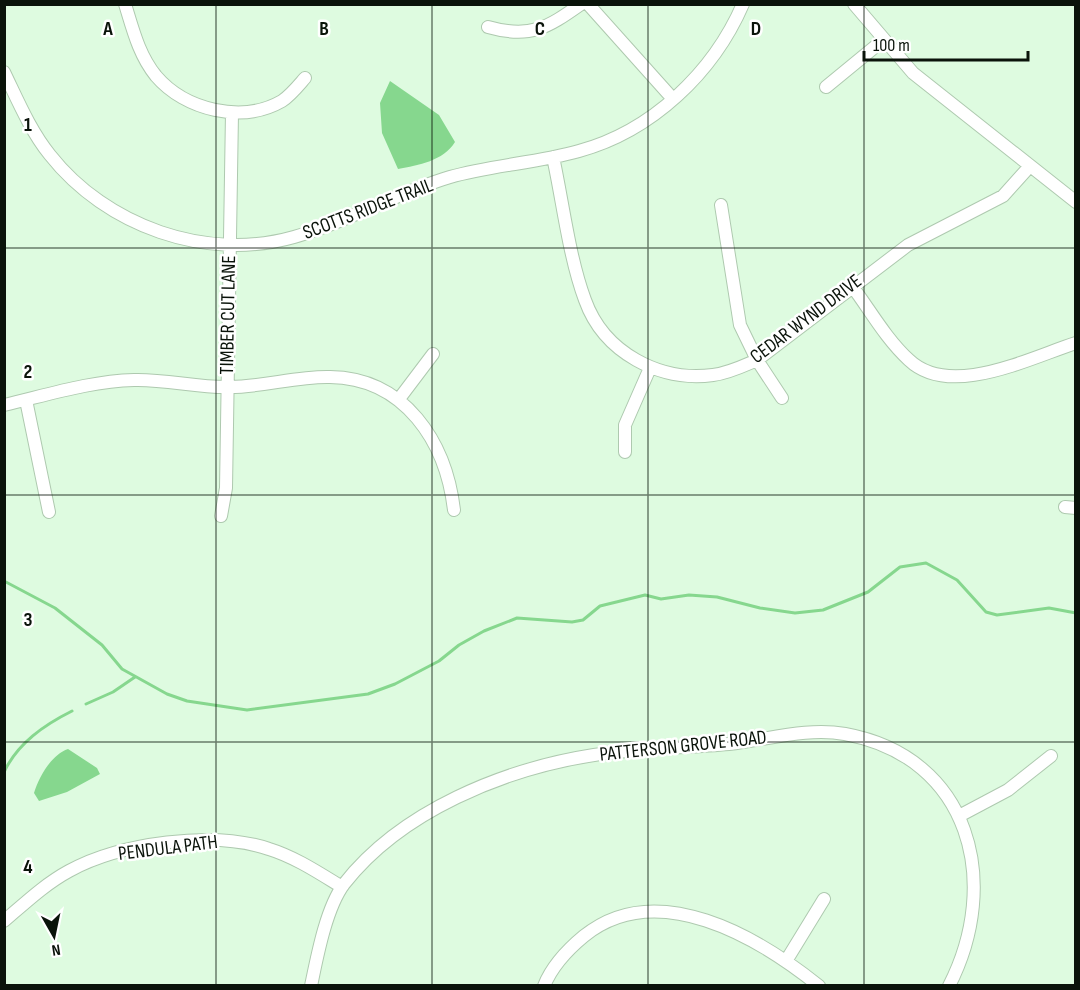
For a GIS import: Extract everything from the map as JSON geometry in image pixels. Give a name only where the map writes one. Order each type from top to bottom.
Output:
[{"type":"street","points":[[125,4],[138,47],[156,76],[197,105],[232,113],[271,106],[284,99],[305,78]]},
{"type":"street","points":[[488,27],[512,34],[522,34],[552,23],[581,4]]},
{"type":"street","points":[[588,4],[673,99]]},
{"type":"street","name":"SCOTTS RIDGE TRAIL","points":[[5,72],[38,139],[61,168],[111,210],[150,229],[194,241],[230,245],[264,243],[293,238],[444,179],[580,151],[618,135],[673,99],[694,80],[718,50],[743,4]]},
{"type":"street","points":[[854,4],[882,40],[913,73],[1076,202]]},
{"type":"street","points":[[826,87],[882,40]]},
{"type":"street","name":"TIMBER CUT LANE","points":[[221,516],[226,488],[232,113]]},
{"type":"street","name":"CEDAR WYND DRIVE","points":[[554,157],[586,302],[605,334],[617,346],[650,368],[697,376],[733,370],[756,360],[908,246],[1003,196],[1030,166]]},
{"type":"street","points":[[721,205],[736,314],[744,337],[756,360],[783,398]]},
{"type":"street","points":[[852,286],[907,358],[923,370],[944,377],[975,375],[1076,343]]},
{"type":"street","points":[[399,399],[433,354]]},
{"type":"street","points":[[625,452],[625,425],[650,368]]},
{"type":"street","points":[[4,405],[110,381],[137,380],[227,388],[329,377],[369,384],[399,399],[423,426],[450,482],[454,510]]},
{"type":"street","points":[[26,400],[49,512]]},
{"type":"street","name":"PATTERSON GROVE ROAD","points":[[311,986],[324,934],[342,887],[363,862],[391,838],[469,794],[544,765],[629,751],[723,744],[820,732],[843,734],[879,744],[910,762],[936,784],[959,816],[972,859],[975,895],[969,933],[948,986]]},
{"type":"street","points":[[959,816],[1008,790],[1051,756]]},
{"type":"street","name":"PENDULA PATH","points":[[4,921],[40,890],[79,866],[130,850],[183,842],[225,841],[267,848],[296,860],[342,887]]},
{"type":"street","points":[[786,961],[825,899]]},
{"type":"street","points":[[544,986],[564,954],[589,932],[615,919],[644,912],[675,912],[705,920],[786,961],[819,986]]},
{"type":"shaded area","points":[[390,81],[439,115],[455,142],[444,154],[430,161],[398,169],[382,133],[380,103]]},
{"type":"shaded area","points":[[68,749],[97,768],[100,774],[67,792],[39,801],[34,793],[42,774],[56,756]]},
{"type":"waterway","points":[[4,581],[55,608],[102,645],[122,669],[167,694],[187,701],[247,710],[368,694],[395,684],[439,661],[459,645],[484,631],[517,618],[572,622],[583,620],[600,606],[645,595],[661,599],[689,595],[717,597],[760,608],[795,613],[823,610],[868,592],[900,567],[926,563],[957,580],[986,612],[997,615],[1049,608],[1076,613]]},
{"type":"waterway","points":[[86,704],[113,692],[135,677]]},
{"type":"waterway","points":[[4,772],[24,744],[52,722],[72,711]]}]
